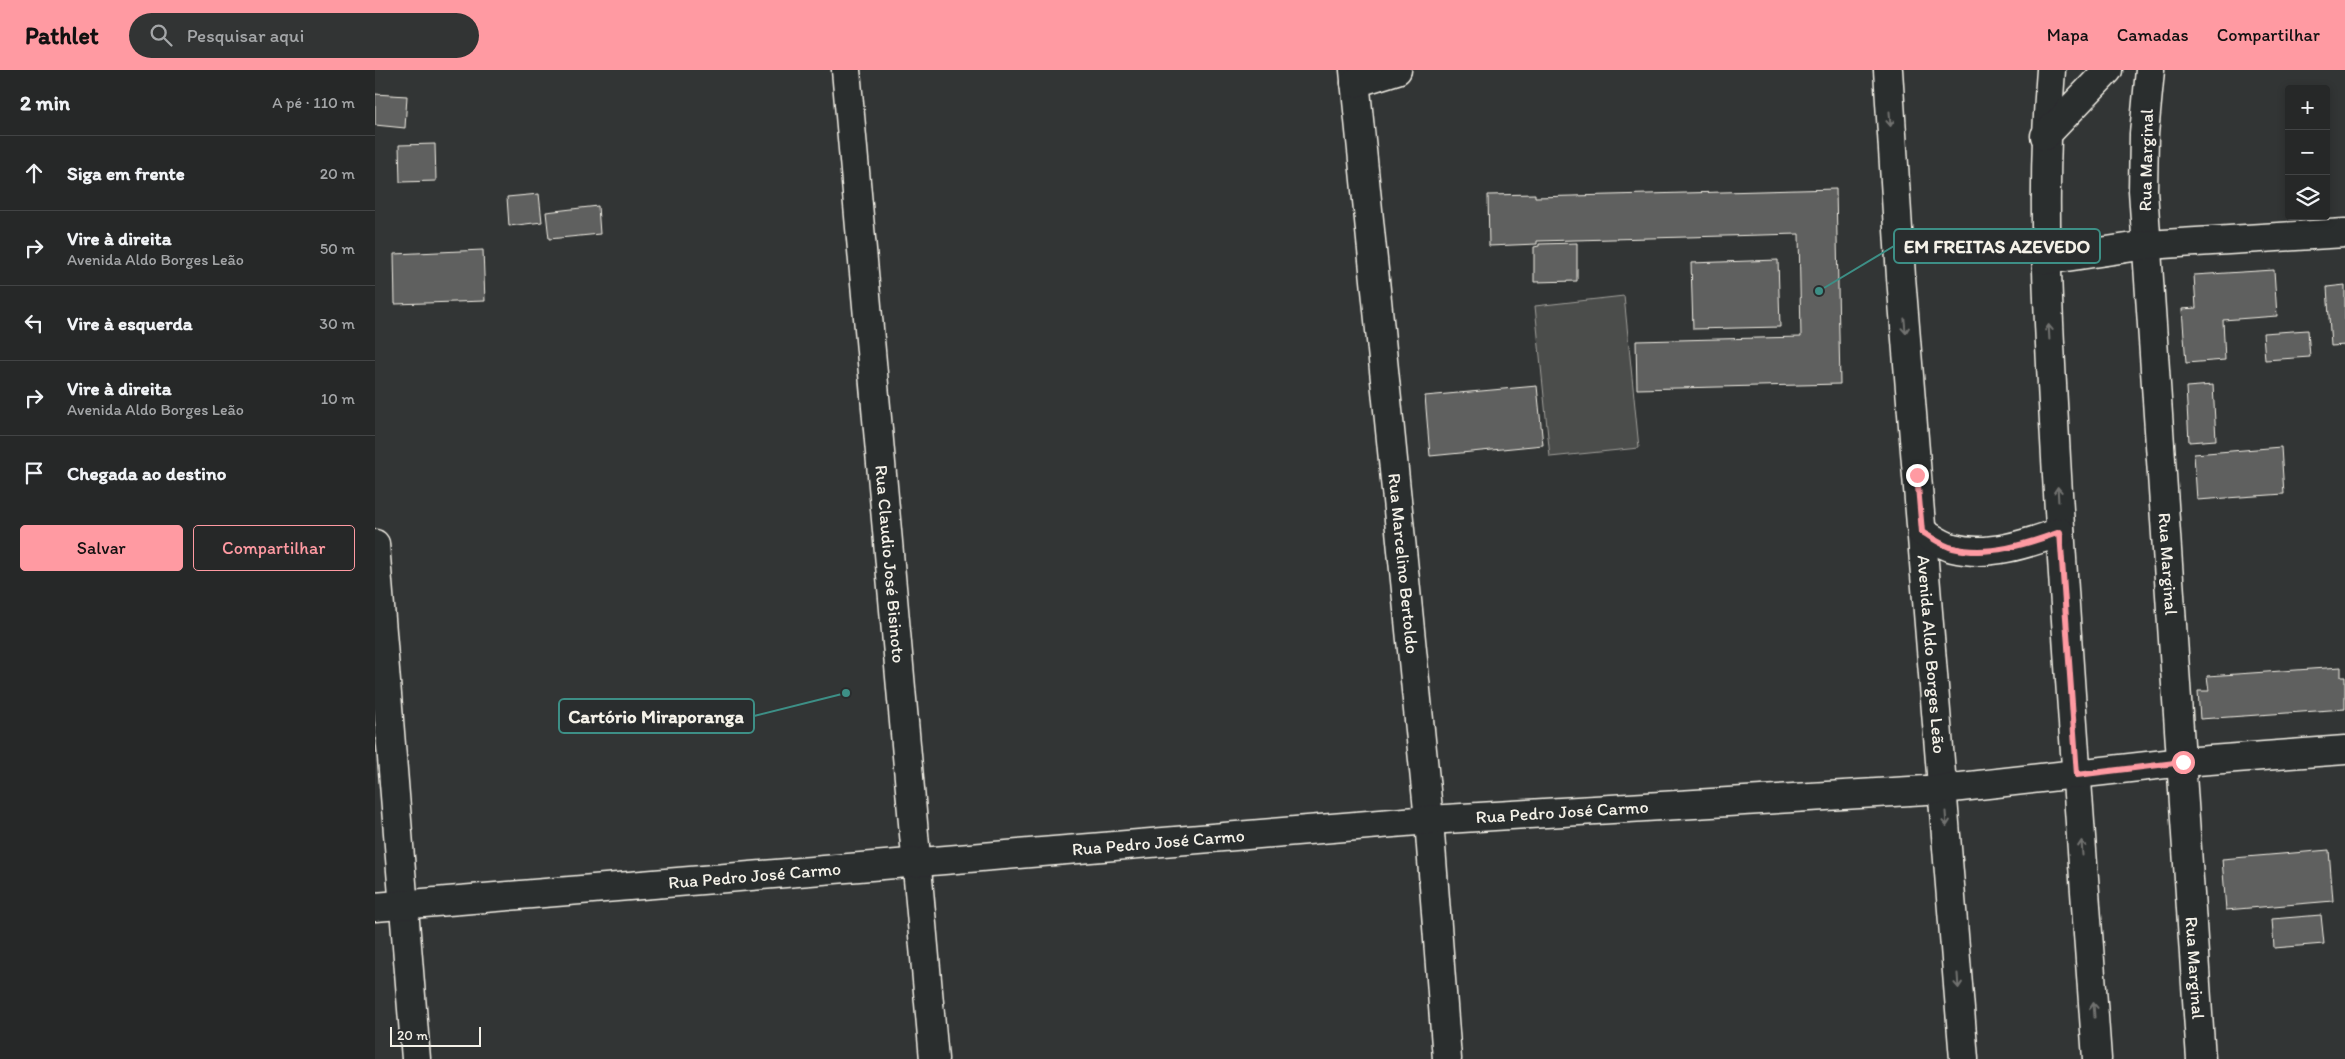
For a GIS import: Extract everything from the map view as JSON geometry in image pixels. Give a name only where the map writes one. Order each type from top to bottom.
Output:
[{"type":"street","name":"Rua Claudio José Bisinoto","points":[[846,70],[918,862],[934,1059]]},
{"type":"street","points":[[1355,76],[1397,70]]},
{"type":"street","name":"Avenida Aldo Borges Leão","points":[[1887,70],[1901,277],[1964,1059]]},
{"type":"street","points":[[2051,70],[2045,136],[2045,260],[2060,532],[2097,1059]]},
{"type":"street","points":[[2045,136],[2109,70]]},
{"type":"street","name":"Rua Marginal","points":[[2150,70],[2144,134],[2143,190],[2183,762],[2201,1059]]},
{"type":"street","name":"Rua Marcelino Bertoldo","points":[[1355,76],[1429,820],[1447,1059]]},
{"type":"street","points":[[2045,260],[2147,245],[2345,233]]},
{"type":"street","points":[[1922,532],[1952,548],[1979,552],[2028,544],[2060,532]]},
{"type":"street","points":[[375,544],[416,1059]]},
{"type":"street","name":"Rua Pedro José Carmo","points":[[375,907],[1429,820],[1943,789],[2183,762],[2345,750]]},
{"type":"shaded area","points":[[1624,296],[1639,448],[1550,457],[1535,306]]},
{"type":"building","points":[[375,94],[407,96],[405,128],[375,125]]},
{"type":"building","points":[[435,144],[436,181],[400,182],[399,145]]},
{"type":"building","points":[[1836,189],[1840,384],[1637,389],[1636,341],[1801,337],[1799,234],[1537,241],[1537,244],[1489,246],[1488,195],[1535,194],[1535,197]]},
{"type":"building","points":[[539,194],[542,222],[509,226],[507,197]]},
{"type":"building","points":[[598,206],[600,234],[549,239],[546,212]]},
{"type":"building","points":[[1577,243],[1577,281],[1534,282],[1534,247],[1539,246],[1539,244]]},
{"type":"building","points":[[483,250],[485,301],[395,304],[394,254]]},
{"type":"building","points":[[1778,260],[1780,327],[1693,329],[1691,263]]},
{"type":"building","points":[[2274,270],[2277,316],[2223,320],[2225,360],[2186,363],[2182,309],[2196,308],[2194,275]]},
{"type":"building","points":[[2345,285],[2345,345],[2331,346],[2327,287]]},
{"type":"building","points":[[2308,330],[2310,357],[2265,360],[2263,333]]},
{"type":"building","points":[[2213,385],[2216,440],[2189,442],[2186,387]]},
{"type":"building","points":[[1537,386],[1543,445],[1430,456],[1425,396]]},
{"type":"building","points":[[2281,447],[2284,494],[2197,500],[2194,454]]},
{"type":"building","points":[[2341,667],[2341,677],[2345,677],[2345,709],[2200,719],[2198,691],[2209,691],[2207,676]]},
{"type":"building","points":[[2329,850],[2333,901],[2226,910],[2222,859]]},
{"type":"building","points":[[2321,915],[2324,944],[2274,948],[2272,919]]},
{"type":"place","name":"EM FREITAS AZEVEDO","points":[[1819,291]]},
{"type":"place","name":"Cartório Miraporanga","points":[[846,693]]},
{"type":"route","points":[[1917,475],[1922,532],[1952,548],[1979,552],[2028,544],[2060,532],[2066,640],[2077,775],[2183,762]]}]
